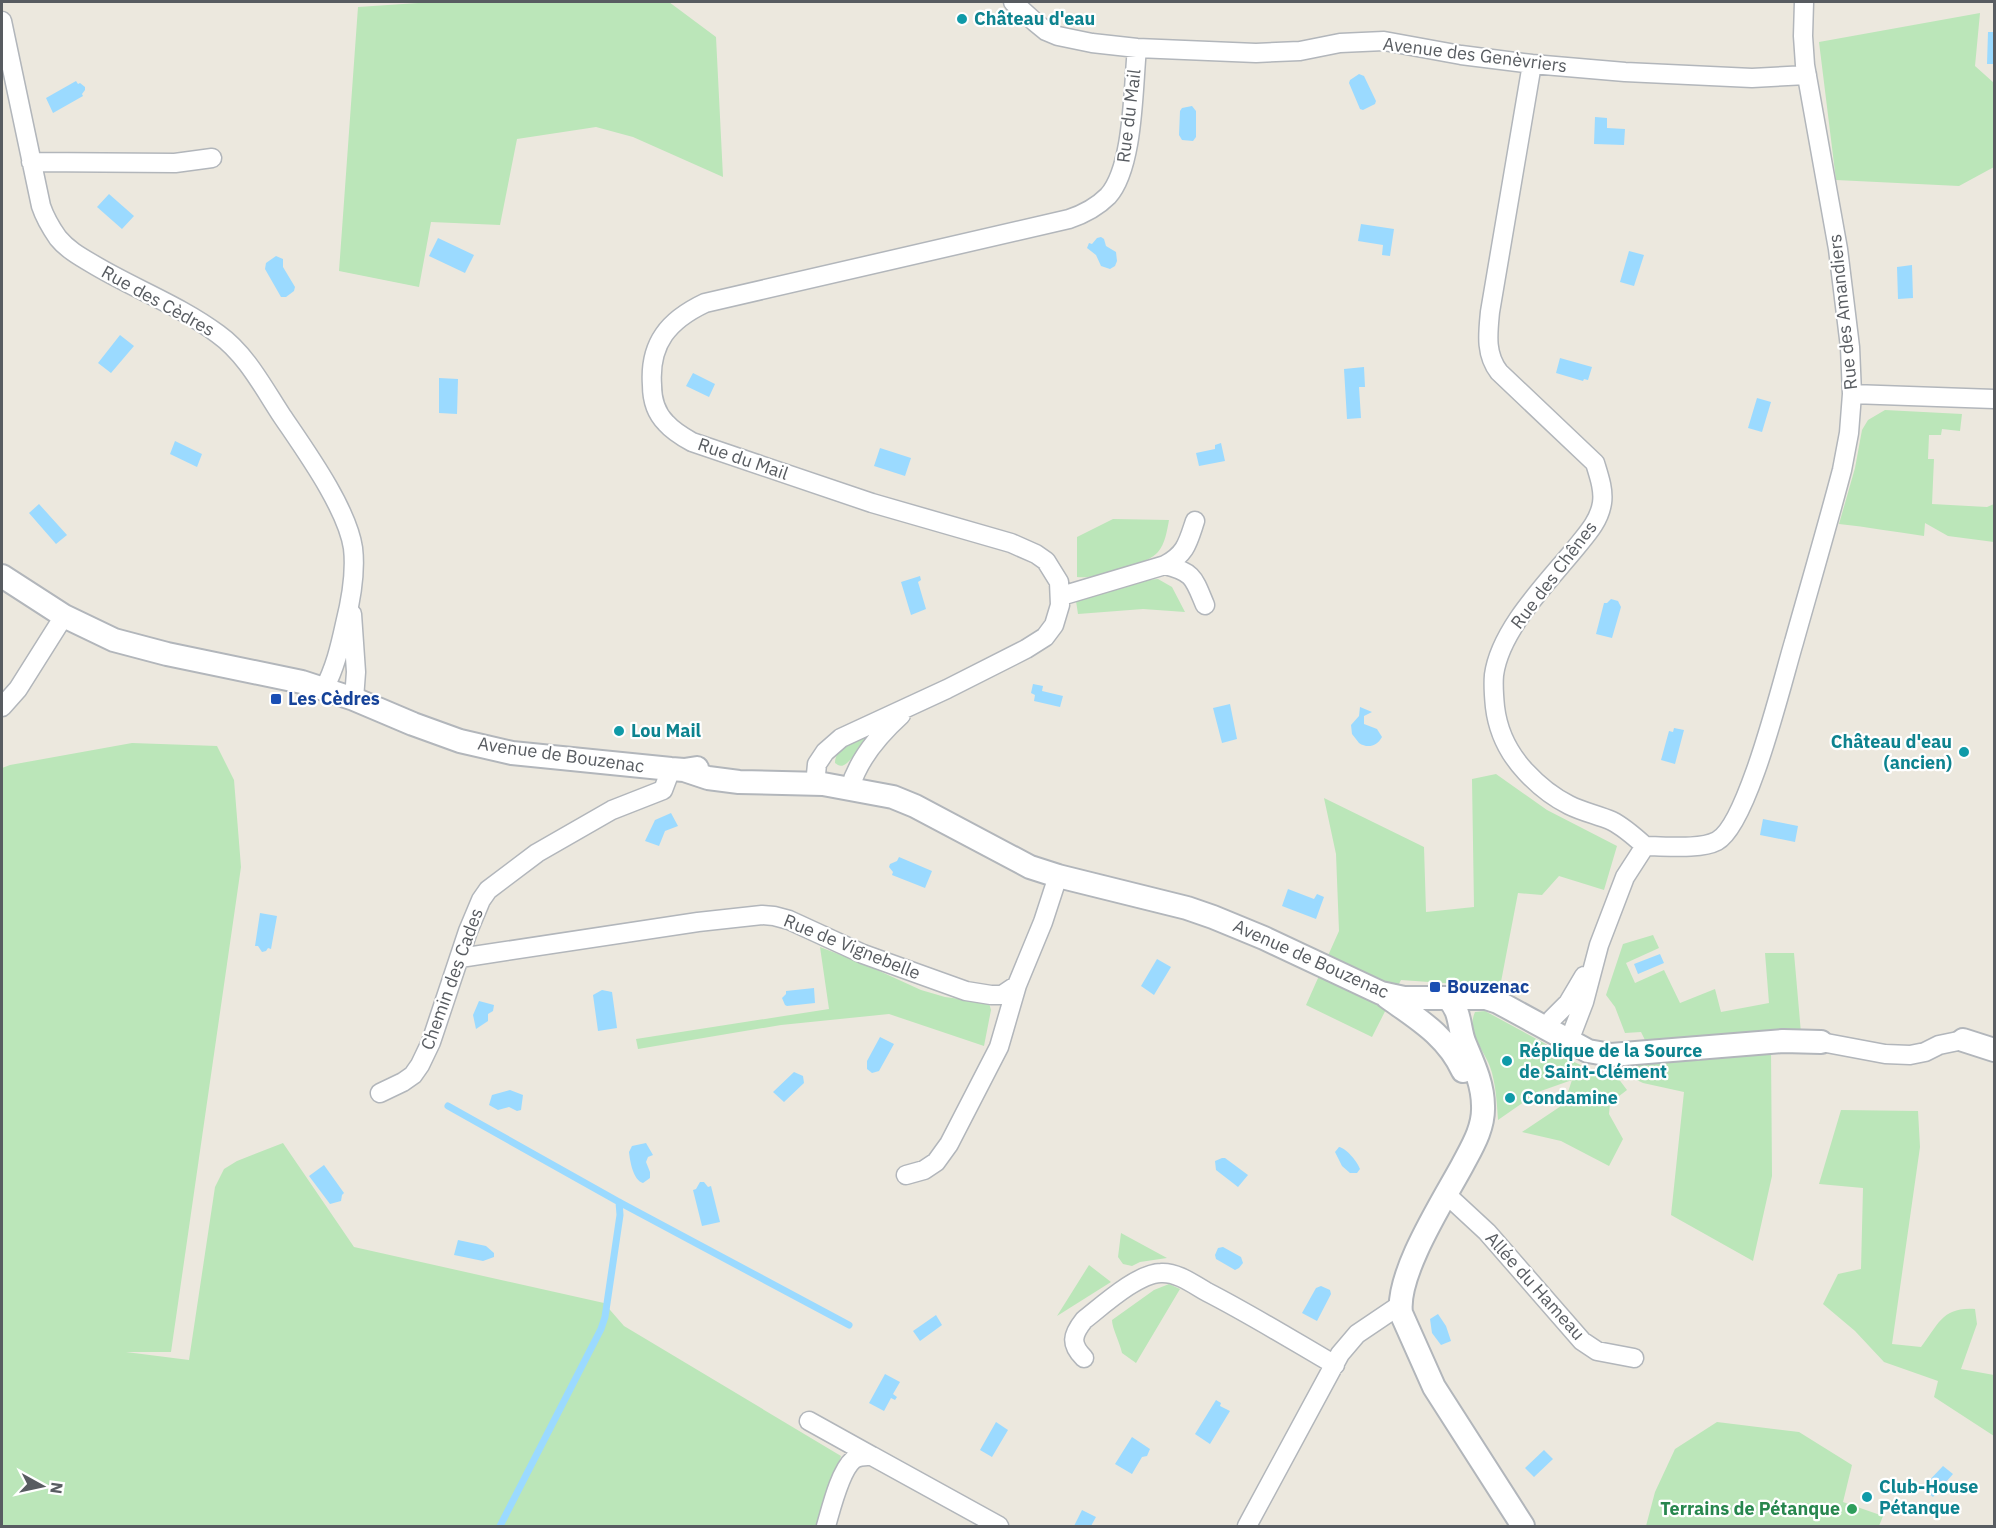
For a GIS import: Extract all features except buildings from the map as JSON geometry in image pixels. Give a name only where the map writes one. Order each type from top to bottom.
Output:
[{"type":"street","name":"Avenue des Genèvriers","points":[[1013,2],[1035,22],[1058,36],[1092,43],[1137,48],[1256,53],[1300,51],[1340,43],[1384,41],[1461,55],[1625,72],[1752,78],[1806,75]]},
{"type":"street","name":"Rue des Amandiers","points":[[1645,846],[1682,846],[1717,841],[1729,831],[1748,790],[1765,744],[1839,479],[1849,432],[1852,394],[1850,347],[1838,249],[1806,75],[1803,2]]},
{"type":"street","name":"Rue des Cèdres","points":[[2,21],[30,162],[46,219],[59,240],[112,276],[199,321],[219,334],[237,351],[254,373],[328,489],[348,529],[354,569],[350,604],[338,657],[324,689]]},
{"type":"street","name":"Rue du Mail","points":[[1061,596],[1059,582],[1046,561],[1036,554],[872,503],[692,442],[666,424],[657,412],[652,396],[652,363],[655,348],[664,333],[690,310],[705,303],[1069,219],[1089,211],[1108,195],[1122,171],[1128,141],[1137,48]]},
{"type":"street","name":"Rue des Chênes","points":[[1532,64],[1490,312],[1487,345],[1493,364],[1499,372],[1595,463],[1601,481],[1602,503],[1594,525],[1507,638],[1498,657],[1493,693],[1499,728],[1509,751],[1524,771],[1544,789],[1569,805],[1613,822],[1631,833],[1645,846]]},
{"type":"street","points":[[30,162],[175,164],[212,158]]},
{"type":"street","points":[[1852,394],[1995,399]]},
{"type":"street","points":[[816,778],[817,764],[825,752],[841,738],[858,728],[911,706],[1026,649],[1045,637],[1054,625],[1061,596],[1165,565],[1181,555],[1195,521]]},
{"type":"street","points":[[1165,565],[1188,573],[1195,581],[1205,605]]},
{"type":"street","name":"Avenue de Bouzenac","points":[[2,576],[64,616],[127,644],[324,689],[435,732],[486,748],[512,753],[677,770],[710,765],[816,778],[889,782],[954,812],[1035,858],[1051,873],[1213,917],[1264,938],[1381,993],[1404,998],[1486,998],[1498,1002],[1588,1052],[1611,1055],[1783,1041],[1821,1042]]},
{"type":"street","name":"Rue des Cèdres","points":[[350,604],[354,622],[356,672],[354,699]]},
{"type":"street","points":[[2,707],[18,689],[64,616]]},
{"type":"street","points":[[852,781],[880,734],[911,706]]},
{"type":"street","name":"Chemin des Cades","points":[[380,1093],[403,1082],[420,1065],[431,1042],[477,910],[488,890],[537,853],[612,810],[663,790],[677,770]]},
{"type":"street","points":[[1547,1028],[1552,1019],[1574,995],[1599,945],[1625,877],[1645,846]]},
{"type":"street","points":[[906,1175],[924,1170],[936,1162],[949,1144],[999,1047],[1017,986],[1043,922],[1051,873]]},
{"type":"street","name":"Rue de Vignebelle","points":[[460,958],[698,922],[774,915],[864,954],[966,990],[1002,995],[1017,986]]},
{"type":"street","points":[[1569,1041],[1584,1002],[1599,945]]},
{"type":"street","points":[[1381,993],[1420,1020],[1462,1038],[1478,1076],[1483,1106],[1479,1131],[1417,1252],[1404,1284],[1400,1305],[1401,1313],[1434,1387],[1524,1527]]},
{"type":"street","points":[[1444,998],[1456,1008],[1453,1033]]},
{"type":"street","points":[[1453,1033],[1465,1006],[1474,998]]},
{"type":"street","points":[[1821,1042],[1885,1054],[1917,1054],[1939,1045],[1964,1040],[1995,1050]]},
{"type":"street","name":"Allée du Hameau","points":[[1447,1195],[1487,1232],[1581,1341],[1597,1351],[1634,1358]]},
{"type":"street","points":[[1084,1358],[1073,1344],[1078,1327],[1084,1320],[1139,1280],[1160,1272],[1173,1274],[1215,1296],[1335,1365]]},
{"type":"street","points":[[1247,1527],[1348,1343],[1357,1334],[1400,1305]]},
{"type":"street","points":[[809,1421],[999,1527]]},
{"type":"street","points":[[826,1527],[847,1467],[854,1459],[861,1456],[872,1456]]},
{"type":"green space","points":[[433,2],[669,2],[716,37],[723,177],[633,137],[596,127],[517,139],[500,225],[431,222],[419,287],[339,271],[358,7]]},
{"type":"green space","points":[[1980,13],[1975,66],[1994,83],[1994,167],[1959,186],[1836,180],[1819,42]]},
{"type":"green space","points":[[1885,410],[1962,414],[1960,431],[1942,429],[1941,435],[1929,435],[1928,459],[1934,459],[1932,504],[1987,507],[1994,504],[1994,542],[1948,536],[1925,523],[1924,536],[1839,524],[1855,468],[1862,430],[1868,420]]},
{"type":"green space","points":[[1113,519],[1169,520],[1162,545],[1153,557],[1120,570],[1095,576],[1077,577],[1077,537]]},
{"type":"green space","points":[[1158,579],[1172,587],[1185,612],[1143,609],[1078,614],[1076,601],[1079,599]]},
{"type":"green space","points":[[866,736],[857,752],[847,763],[839,766],[835,763],[841,749]]},
{"type":"green space","points":[[132,743],[217,746],[234,780],[241,867],[171,1352],[126,1352],[189,1360],[215,1187],[224,1169],[237,1161],[283,1143],[354,1247],[604,1303],[624,1326],[841,1456],[819,1526],[2,1526],[2,768]]},
{"type":"green space","points":[[1496,774],[1547,810],[1617,846],[1604,890],[1559,876],[1542,895],[1518,893],[1500,987],[1401,980],[1372,1037],[1306,1005],[1339,931],[1336,854],[1324,798],[1424,847],[1426,912],[1474,907],[1472,779]]},
{"type":"green space","points":[[1653,935],[1659,948],[1626,963],[1635,983],[1664,970],[1680,1003],[1715,989],[1721,1012],[1769,1003],[1765,953],[1794,953],[1801,1033],[1646,1042],[1641,1032],[1625,1033],[1615,1007],[1606,995],[1623,944]]},
{"type":"green space","points":[[820,947],[921,990],[945,997],[989,1003],[991,1010],[984,1046],[889,1014],[781,1025],[638,1049],[636,1039],[829,1009]]},
{"type":"green space","points":[[1485,1011],[1557,1050],[1572,1061],[1596,1072],[1618,1078],[1627,1090],[1610,1103],[1609,1114],[1623,1139],[1609,1166],[1561,1141],[1522,1132],[1564,1104],[1572,1080],[1538,1092],[1498,1120],[1492,1073],[1473,1028],[1475,1012]]},
{"type":"green space","points":[[1771,1051],[1772,1176],[1753,1261],[1671,1215],[1684,1092],[1643,1083],[1622,1073],[1622,1061]]},
{"type":"green space","points":[[1841,1110],[1918,1111],[1920,1147],[1892,1344],[1921,1347],[1937,1324],[1948,1314],[1964,1309],[1975,1309],[1977,1324],[1961,1369],[1994,1375],[1994,1436],[1934,1397],[1938,1381],[1884,1362],[1855,1331],[1823,1304],[1838,1274],[1861,1269],[1863,1188],[1819,1184]]},
{"type":"green space","points":[[1121,1233],[1167,1258],[1140,1262],[1132,1266],[1123,1264],[1118,1257]]},
{"type":"green space","points":[[1089,1265],[1111,1282],[1057,1316]]},
{"type":"green space","points":[[1169,1284],[1180,1289],[1136,1363],[1122,1353],[1112,1320],[1154,1290]]},
{"type":"green space","points":[[1717,1422],[1799,1432],[1852,1465],[1843,1502],[1883,1516],[1879,1526],[1646,1526],[1655,1492],[1675,1449]]},
{"type":"water","points":[[1988,32],[1994,32],[1994,64],[1987,64]]},
{"type":"water","points":[[1359,74],[1364,76],[1376,101],[1375,104],[1363,110],[1360,109],[1349,83]]},
{"type":"water","points":[[76,81],[85,87],[83,96],[53,113],[46,98]]},
{"type":"water","points":[[1192,106],[1196,111],[1196,137],[1193,141],[1182,140],[1179,135],[1180,111],[1182,108]]},
{"type":"water","points":[[1595,117],[1607,118],[1607,128],[1625,129],[1624,145],[1594,144]]},
{"type":"water","points":[[109,194],[134,216],[122,229],[97,207]]},
{"type":"water","points":[[1361,224],[1394,229],[1390,256],[1382,255],[1383,245],[1358,241]]},
{"type":"water","points":[[1101,237],[1106,246],[1116,252],[1117,261],[1110,269],[1101,266],[1096,255],[1087,248],[1089,243],[1092,244]]},
{"type":"water","points":[[438,238],[474,255],[465,273],[429,256]]},
{"type":"water","points":[[1629,251],[1644,255],[1634,286],[1620,282]]},
{"type":"water","points":[[276,256],[283,259],[283,267],[295,287],[294,291],[286,297],[281,297],[265,269],[266,263]]},
{"type":"water","points":[[1912,265],[1913,298],[1898,299],[1897,267]]},
{"type":"water","points":[[120,335],[134,346],[111,373],[98,363]]},
{"type":"water","points":[[1560,358],[1592,367],[1588,380],[1583,381],[1556,373]]},
{"type":"water","points":[[1364,367],[1365,387],[1359,387],[1361,418],[1347,419],[1344,369]]},
{"type":"water","points":[[693,373],[715,384],[709,397],[686,386]]},
{"type":"water","points":[[439,378],[458,379],[457,414],[439,413]]},
{"type":"water","points":[[1757,398],[1771,402],[1762,432],[1748,428]]},
{"type":"water","points":[[175,441],[202,454],[197,467],[170,454]]},
{"type":"water","points":[[1221,443],[1225,461],[1199,466],[1196,453],[1215,449],[1215,445]]},
{"type":"water","points":[[880,448],[911,458],[905,476],[874,466]]},
{"type":"water","points":[[39,504],[67,535],[56,544],[29,513]]},
{"type":"water","points":[[920,576],[921,580],[918,582],[926,609],[911,615],[901,582]]},
{"type":"water","points":[[1611,599],[1618,601],[1621,607],[1612,638],[1596,634],[1604,603]]},
{"type":"water","points":[[1033,684],[1043,686],[1042,691],[1063,696],[1060,707],[1034,701],[1035,695],[1031,693]]},
{"type":"water","points":[[1230,704],[1237,739],[1222,743],[1213,708]]},
{"type":"water","points":[[1360,707],[1372,712],[1364,716],[1364,724],[1377,729],[1382,737],[1372,746],[1359,743],[1352,734],[1351,725],[1359,716]]},
{"type":"water","points":[[1674,728],[1684,730],[1675,764],[1661,760],[1669,731],[1673,732]]},
{"type":"water","points":[[671,813],[678,826],[665,831],[659,846],[645,841],[655,820]]},
{"type":"water","points":[[1763,819],[1798,826],[1795,842],[1760,835]]},
{"type":"water","points":[[899,857],[932,871],[925,888],[892,875],[890,864],[897,861]]},
{"type":"water","points":[[1288,889],[1314,899],[1317,894],[1324,897],[1316,919],[1282,906]]},
{"type":"water","points":[[260,913],[277,916],[271,949],[268,948],[262,952],[258,946],[255,946]]},
{"type":"water","points":[[1660,954],[1664,963],[1638,974],[1634,964]]},
{"type":"water","points":[[1157,959],[1171,967],[1154,995],[1141,986]]},
{"type":"water","points":[[814,988],[815,1003],[785,1005],[782,998],[786,991]]},
{"type":"water","points":[[602,990],[612,992],[617,1028],[598,1031],[593,995]]},
{"type":"water","points":[[479,1001],[494,1005],[493,1011],[488,1014],[488,1021],[476,1029],[473,1015]]},
{"type":"water","points":[[880,1037],[894,1044],[879,1071],[872,1073],[867,1069],[867,1061]]},
{"type":"water","points":[[794,1072],[803,1076],[804,1083],[784,1102],[773,1092]]},
{"type":"water","points":[[510,1090],[523,1095],[521,1110],[517,1111],[509,1107],[498,1110],[489,1105],[492,1095]]},
{"type":"water","points":[[646,1143],[653,1155],[648,1157],[646,1162],[650,1178],[643,1183],[634,1174],[629,1152],[632,1146]]},
{"type":"water","points":[[1339,1147],[1348,1152],[1356,1162],[1360,1169],[1357,1173],[1350,1173],[1342,1166],[1335,1152]]},
{"type":"water","points":[[1222,1158],[1248,1175],[1238,1187],[1216,1170],[1215,1161]]},
{"type":"water","points":[[324,1165],[344,1193],[341,1201],[330,1204],[309,1176]]},
{"type":"water","points":[[700,1182],[704,1182],[708,1187],[711,1186],[720,1222],[702,1226],[693,1190]]},
{"type":"water","points":[[458,1240],[486,1246],[494,1253],[494,1257],[483,1261],[454,1255]]},
{"type":"water","points":[[1223,1247],[1241,1257],[1243,1263],[1239,1268],[1235,1270],[1216,1259],[1218,1248]]},
{"type":"water","points":[[1321,1286],[1330,1290],[1331,1294],[1317,1321],[1302,1313],[1316,1288]]},
{"type":"water","points":[[1438,1314],[1446,1326],[1451,1341],[1441,1345],[1432,1333],[1430,1319]]},
{"type":"water","points":[[936,1315],[942,1325],[920,1341],[913,1331]]},
{"type":"water","points":[[885,1374],[900,1382],[893,1394],[897,1397],[895,1400],[891,1398],[884,1411],[869,1403]]},
{"type":"water","points":[[1216,1400],[1221,1403],[1220,1406],[1230,1411],[1210,1444],[1195,1434]]},
{"type":"water","points":[[996,1422],[1008,1430],[992,1457],[980,1450]]},
{"type":"water","points":[[1132,1437],[1150,1449],[1147,1456],[1142,1457],[1132,1474],[1115,1464]]},
{"type":"water","points":[[1544,1450],[1553,1459],[1534,1477],[1525,1468]]},
{"type":"water","points":[[1943,1466],[1953,1474],[1933,1497],[1922,1488]]},
{"type":"water","points":[[1082,1510],[1096,1517],[1091,1526],[1074,1526]]},
{"type":"waterway","points":[[448,1106],[619,1202],[849,1325]]},
{"type":"waterway","points":[[500,1526],[601,1329],[605,1317],[620,1215],[619,1202]]},
{"type":"place","name":"Château d'eau","points":[[962,19]]},
{"type":"place","name":"Les Cèdres","points":[[276,699]]},
{"type":"place","name":"Lou Mail","points":[[619,731]]},
{"type":"place","name":"Château d'eau (ancien)","points":[[1964,752]]},
{"type":"place","name":"Bouzenac","points":[[1435,987]]},
{"type":"place","name":"Réplique de la Source de Saint-Clément","points":[[1507,1061]]},
{"type":"place","name":"Condamine","points":[[1510,1098]]},
{"type":"place","name":"Club-House Pétanque","points":[[1867,1497]]},
{"type":"place","name":"Terrains de Pétanque","points":[[1852,1509]]}]
